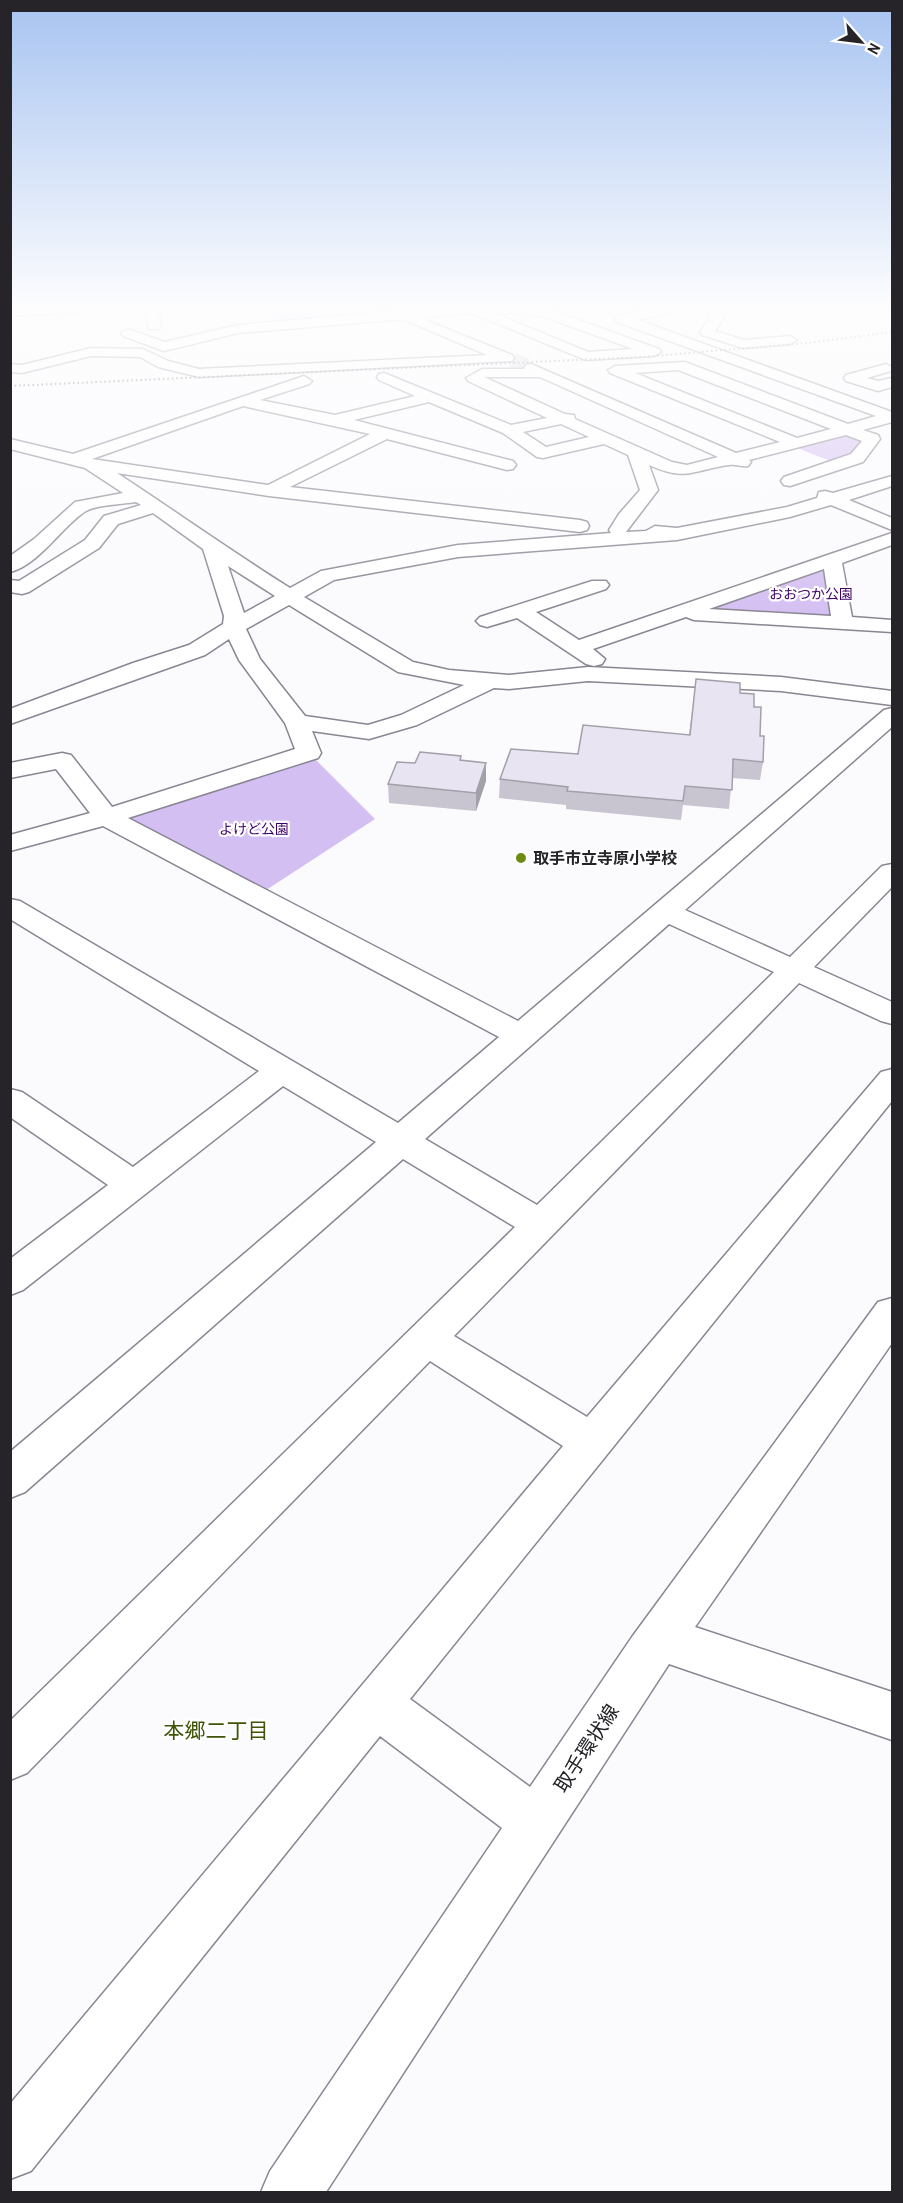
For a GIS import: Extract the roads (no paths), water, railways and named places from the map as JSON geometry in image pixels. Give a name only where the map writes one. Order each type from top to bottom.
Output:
[{"type":"street","points":[[84,462],[216,411]]},
{"type":"street","points":[[289,411],[334,420],[507,465]]},
{"type":"street","points":[[334,420],[372,411]]},
{"type":"street","points":[[463,411],[509,430],[543,453],[607,438]]},
{"type":"street","points":[[545,411],[668,467],[687,470],[796,444],[892,417]]},
{"type":"street","points":[[509,430],[595,411]]},
{"type":"street","points":[[628,411],[892,525]]},
{"type":"street","points":[[715,411],[796,444]]},
{"type":"street","points":[[790,481],[857,458],[873,439],[799,411]]},
{"type":"street","points":[[875,411],[892,417]]},
{"type":"street","points":[[269,491],[385,433]]},
{"type":"street","points":[[10,444],[84,462],[269,491],[618,531],[677,534]]},
{"type":"street","points":[[618,531],[625,515],[642,500],[649,490],[634,450]]},
{"type":"street","points":[[84,462],[148,501],[212,547],[350,635],[406,667],[449,677],[490,681],[509,682],[588,674],[781,684],[892,698]]},
{"type":"street","points":[[10,717],[141,668],[197,650],[328,575],[458,550],[677,534],[754,520],[834,500],[892,481]]},
{"type":"street","points":[[10,566],[41,543],[81,506],[148,501]]},
{"type":"street","points":[[10,586],[22,588],[92,544],[111,520],[148,501]]},
{"type":"street","points":[[578,647],[892,539]]},
{"type":"street","points":[[10,843],[106,817],[309,753],[297,722],[250,660],[234,627],[234,616],[212,547]]},
{"type":"street","points":[[832,560],[842,622]]},
{"type":"street","points":[[487,621],[599,585]]},
{"type":"street","points":[[520,611],[578,647],[615,676]]},
{"type":"street","points":[[678,612],[892,626]]},
{"type":"street","points":[[297,722],[369,732],[409,720],[490,681]]},
{"type":"street","points":[[10,1479],[402,1142],[521,1035],[892,715]]},
{"type":"street","points":[[10,771],[62,760],[106,817],[521,1035]]},
{"type":"street","points":[[15,1742],[427,1339],[892,872]]},
{"type":"street","points":[[10,907],[541,1225]]},
{"type":"street","points":[[665,911],[892,1014]]},
{"type":"street","points":[[10,1280],[282,1070]]},
{"type":"street","points":[[10,2150],[892,1080]]},
{"type":"street","points":[[10,1100],[134,1185]]},
{"type":"street","name":"取手環状線","points":[[291,2193],[660,1638],[892,1313]]},
{"type":"street","points":[[427,1339],[592,1442]]},
{"type":"street","points":[[660,1638],[892,1716]]},
{"type":"street","points":[[377,1704],[537,1822]]},
{"type":"place","name":"取手市立寺原小学校","points":[[521,858]]},
{"type":"district","name":"本郷二丁目","points":[[216,1730]]},
{"type":"park label","name":"おおつか公園","points":[[811,594]]},
{"type":"park label","name":"よけど公園","points":[[254,829]]}]
